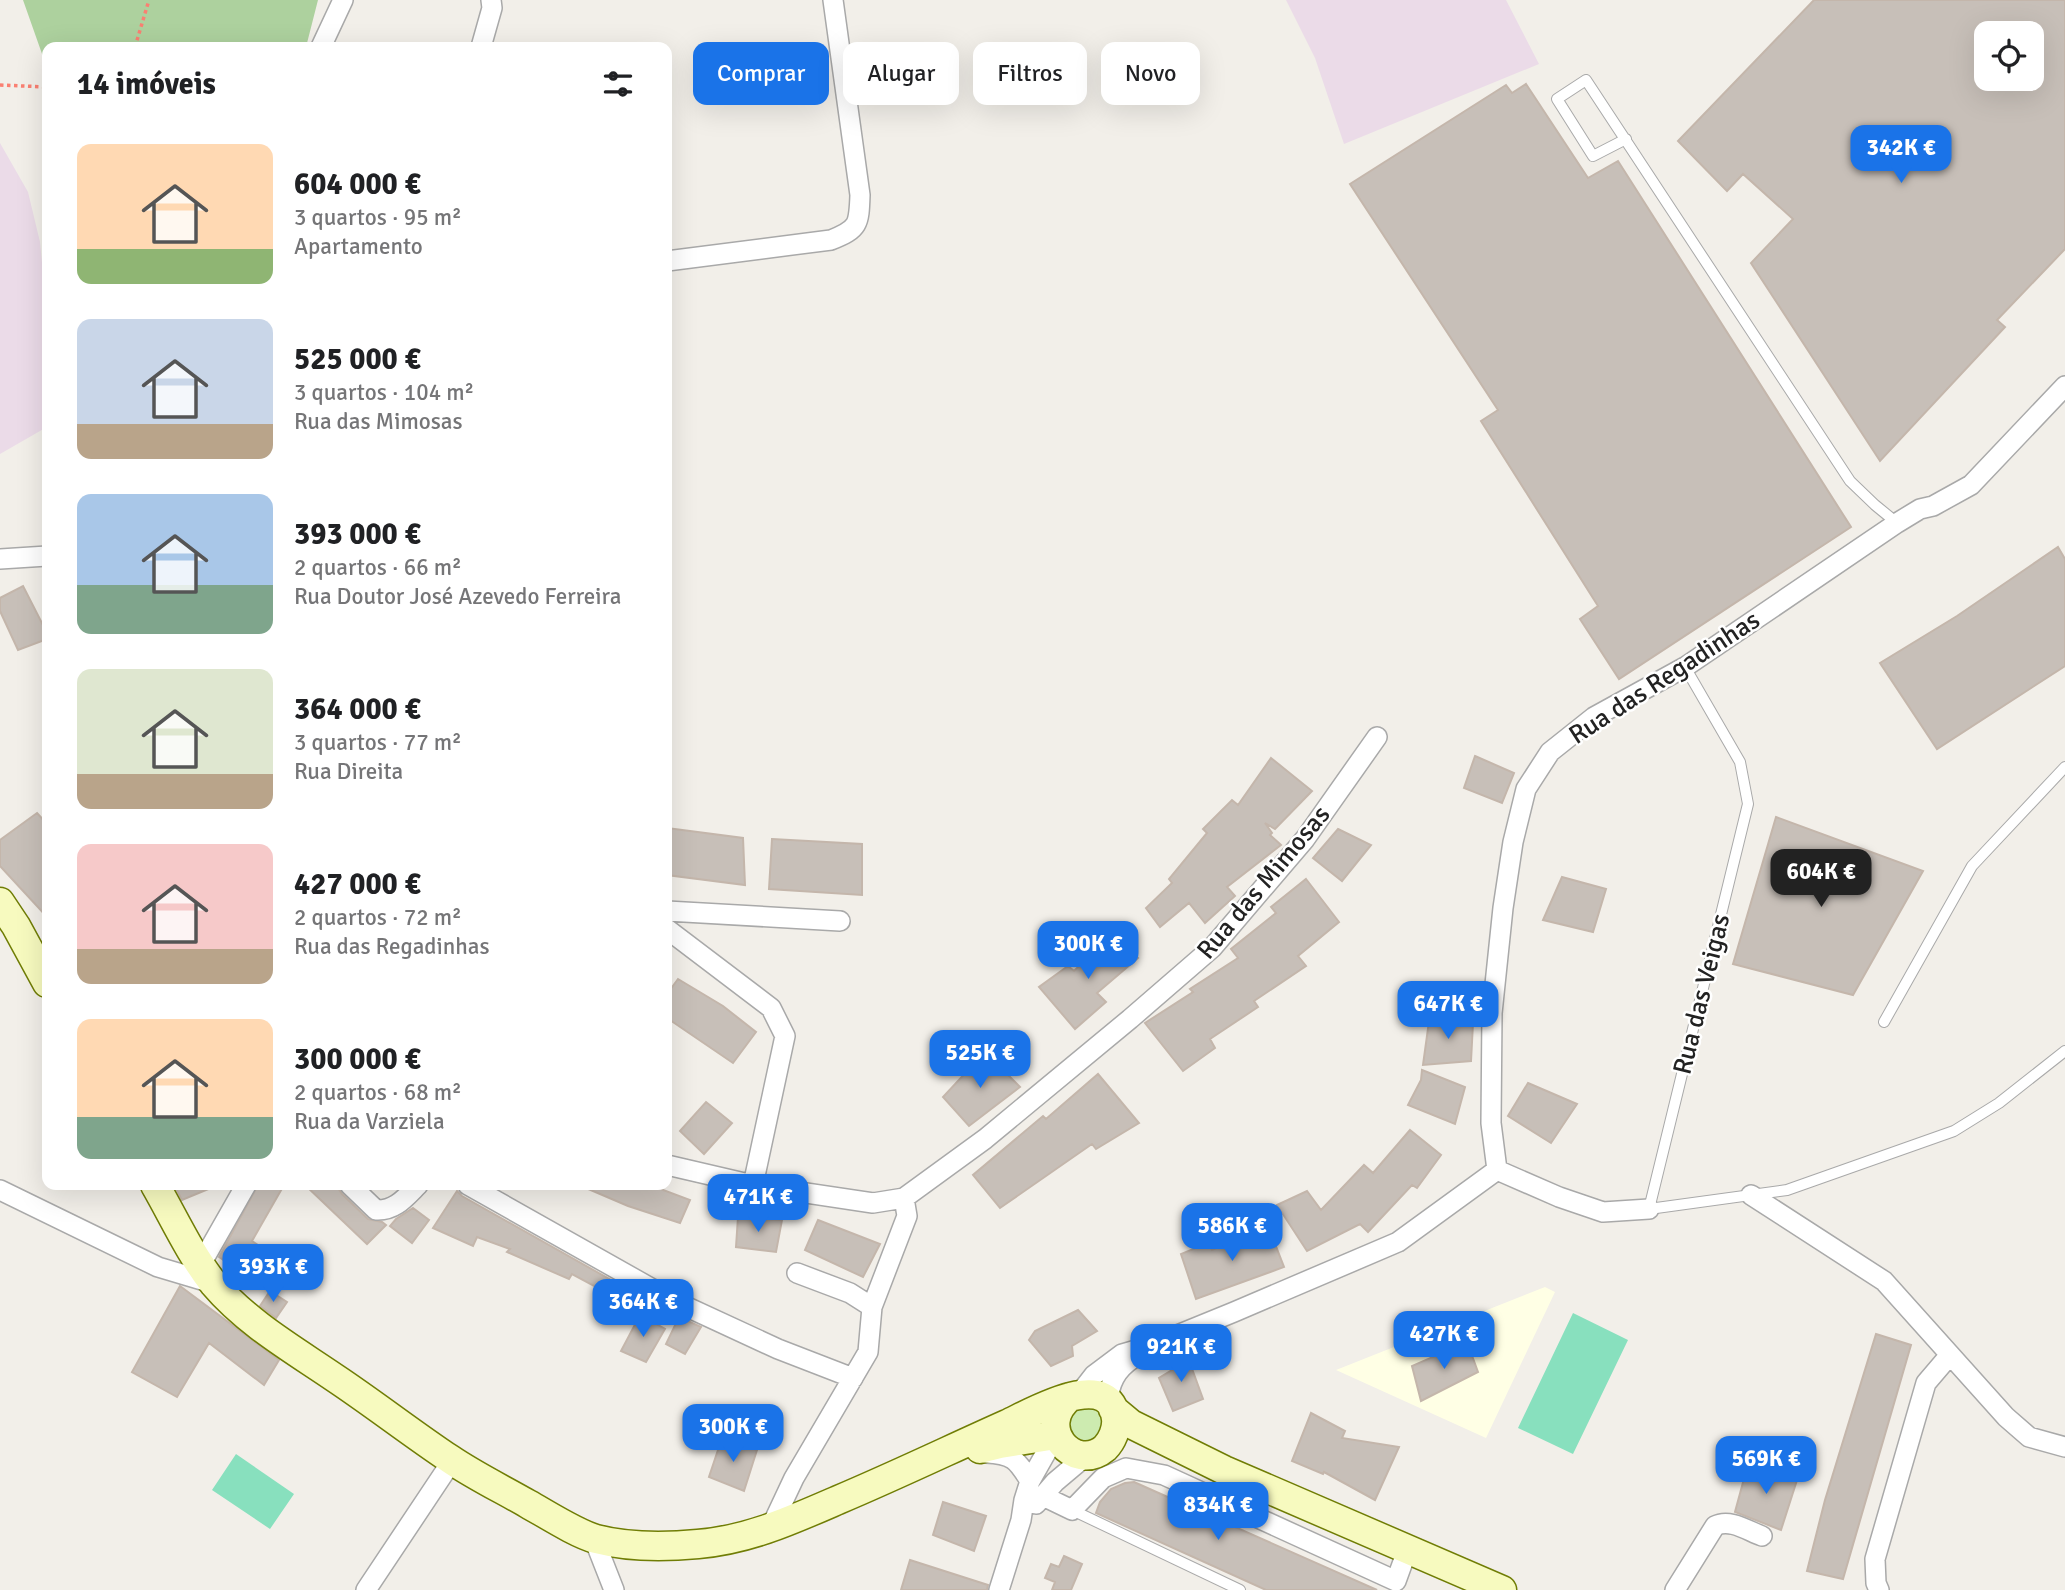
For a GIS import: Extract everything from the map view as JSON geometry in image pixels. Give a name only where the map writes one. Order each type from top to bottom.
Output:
[{"type":"main road","points":[[0,902],[42,975]]},
{"type":"main road","points":[[158,1190],[200,1274],[261,1327],[452,1461],[594,1539],[645,1545],[698,1544],[770,1529],[1075,1395],[1091,1393],[1131,1424],[1224,1470],[1502,1590]]},
{"type":"main road","points":[[1075,1395],[1061,1404],[1054,1425],[1056,1435],[1069,1450],[1096,1451],[1129,1447],[1158,1451],[1224,1470]]},
{"type":"main road","points":[[1096,1451],[1114,1436],[1116,1420],[1110,1406]]},
{"type":"main road","points":[[914,1467],[1000,1444],[1056,1435]]},
{"type":"street","points":[[323,42],[343,0]]},
{"type":"street","points":[[482,42],[492,8],[491,0]]},
{"type":"street","points":[[672,260],[831,240],[852,232],[859,219],[860,195],[833,0]]},
{"type":"street","name":"Rua das Regadinhas","points":[[1497,1170],[1491,1123],[1492,1013],[1503,908],[1513,842],[1526,789],[1550,752],[1594,718],[1685,667],[1897,523],[1971,485],[2063,394]]},
{"type":"street","points":[[0,559],[42,556]]},
{"type":"street","name":"Rua das Mimosas","points":[[904,1198],[985,1139],[1212,948],[1304,839],[1377,737]]},
{"type":"street","points":[[672,911],[840,921]]},
{"type":"street","points":[[672,933],[771,1008],[785,1037],[753,1185]]},
{"type":"street","points":[[672,1166],[753,1185],[873,1203],[904,1198],[907,1216],[873,1307],[868,1352],[794,1478],[770,1529]]},
{"type":"street","points":[[1075,1395],[1094,1375],[1122,1354],[1153,1345],[1398,1242],[1497,1170],[1559,1197],[1603,1212],[1649,1209]]},
{"type":"street","points":[[0,1190],[158,1267],[200,1274],[243,1190]]},
{"type":"street","points":[[355,1190],[376,1210],[387,1211],[401,1203],[413,1190]]},
{"type":"street","points":[[477,1190],[672,1300],[778,1349],[853,1378]]},
{"type":"street","points":[[1752,1195],[1884,1281],[2006,1417],[2029,1437],[2065,1447]]},
{"type":"street","points":[[797,1273],[850,1293],[873,1307]]},
{"type":"street","points":[[1110,1406],[1109,1388],[1112,1379],[1128,1362],[1153,1345]]},
{"type":"street","points":[[1879,1590],[1875,1559],[1926,1383],[1949,1356]]},
{"type":"street","points":[[1036,1489],[1056,1435]]},
{"type":"street","points":[[999,1590],[1021,1520],[1024,1500],[1036,1489],[1055,1482],[1096,1451]]},
{"type":"street","points":[[971,1452],[1002,1454],[1014,1458],[1036,1489],[1072,1510],[1103,1478],[1126,1468],[1164,1475],[1396,1581],[1408,1548]]},
{"type":"street","points":[[366,1590],[452,1461]]},
{"type":"street","points":[[1675,1590],[1716,1526],[1722,1522],[1762,1536]]},
{"type":"street","points":[[594,1539],[614,1590]]},
{"type":"lane","points":[[1626,139],[1593,156],[1557,99],[1586,80],[1626,139],[1850,481],[1897,523]]},
{"type":"lane","name":"Rua das Veigas","points":[[1649,1209],[1748,804],[1740,762],[1685,667]]},
{"type":"lane","points":[[1884,1022],[1972,866],[2065,767]]},
{"type":"lane","points":[[1649,1209],[1787,1190],[1954,1131],[1999,1103],[2065,1051]]},
{"type":"lane","points":[[1072,1510],[1240,1590]]},
{"type":"path","points":[[136,42],[149,0]]},
{"type":"path","points":[[0,85],[42,87]]},
{"type":"shaded area","points":[[1286,0],[1506,0],[1539,64],[1344,144],[1315,58]]},
{"type":"shaded area","points":[[0,143],[28,192],[40,242],[42,430],[0,454]]},
{"type":"shaded area","points":[[1545,1287],[1555,1292],[1486,1438],[1336,1370]]},
{"type":"green space","points":[[23,0],[318,0],[307,42],[42,42],[42,54]]},
{"type":"green space","points":[[1573,1313],[1628,1340],[1573,1454],[1518,1428]]},
{"type":"green space","points":[[1088,1404],[1103,1414],[1102,1434],[1085,1443],[1072,1439],[1067,1414]]},
{"type":"green space","points":[[236,1454],[294,1494],[270,1529],[212,1490]]},
{"type":"building","points":[[1814,0],[2065,0],[2065,249],[1997,320],[2005,327],[1880,461],[1751,263],[1793,219],[1743,174],[1727,191],[1678,141]]},
{"type":"building","points":[[1526,84],[1588,178],[1618,161],[1851,527],[1619,679],[1580,619],[1598,606],[1481,421],[1498,410],[1350,184],[1506,85],[1512,93]]},
{"type":"building","points":[[2058,547],[2065,559],[2065,666],[1937,749],[1880,663],[1957,616]]},
{"type":"building","points":[[23,586],[42,623],[42,641],[18,650],[0,611],[0,598]]},
{"type":"building","points":[[1475,756],[1514,773],[1502,803],[1464,788]]},
{"type":"building","points":[[1271,758],[1312,791],[1275,829],[1265,823],[1272,833],[1270,835],[1281,845],[1227,887],[1235,896],[1205,923],[1189,903],[1160,927],[1146,908],[1172,883],[1169,879],[1207,833],[1203,829],[1232,800],[1238,805]]},
{"type":"building","points":[[37,813],[42,818],[42,912],[0,866],[0,840]]},
{"type":"building","points":[[1776,817],[1923,871],[1853,995],[1733,964]]},
{"type":"building","points":[[672,829],[743,838],[745,885],[672,876]]},
{"type":"building","points":[[1338,829],[1371,845],[1342,881],[1313,858]]},
{"type":"building","points":[[772,839],[862,844],[862,895],[769,889]]},
{"type":"building","points":[[1562,877],[1606,889],[1593,932],[1543,920]]},
{"type":"building","points":[[1306,879],[1339,922],[1298,956],[1306,966],[1254,1001],[1258,1007],[1210,1039],[1215,1048],[1183,1071],[1145,1023],[1238,958],[1231,949],[1276,913],[1271,907]]},
{"type":"building","points":[[1113,933],[1138,958],[1097,993],[1106,1002],[1075,1029],[1039,987],[1068,966],[1074,971]]},
{"type":"building","points":[[678,979],[723,1006],[756,1032],[733,1063],[672,1021],[672,987]]},
{"type":"building","points":[[1430,1014],[1473,1023],[1471,1061],[1423,1065]]},
{"type":"building","points":[[985,1052],[1020,1087],[969,1126],[943,1097]]},
{"type":"building","points":[[1422,1070],[1465,1087],[1455,1124],[1408,1105],[1421,1080]]},
{"type":"building","points":[[1098,1074],[1139,1123],[1096,1149],[1092,1144],[1000,1208],[973,1175],[1043,1116],[1046,1119]]},
{"type":"building","points":[[1528,1083],[1577,1104],[1551,1143],[1508,1116]]},
{"type":"building","points":[[706,1102],[732,1123],[704,1154],[680,1131]]},
{"type":"building","points":[[1410,1130],[1441,1155],[1417,1188],[1412,1185],[1368,1232],[1360,1224],[1307,1251],[1277,1205],[1307,1191],[1321,1210],[1364,1165],[1373,1173]]},
{"type":"building","points":[[177,1190],[206,1190],[182,1200]]},
{"type":"building","points":[[255,1190],[281,1190],[252,1241],[282,1261],[259,1284],[219,1257]]},
{"type":"building","points":[[310,1190],[339,1190],[368,1219],[386,1225],[367,1244]]},
{"type":"building","points":[[591,1190],[663,1190],[690,1200],[680,1223]]},
{"type":"building","points":[[457,1191],[643,1298],[637,1309],[572,1274],[569,1279],[507,1252],[510,1249],[477,1237],[473,1246],[433,1228]]},
{"type":"building","points":[[413,1208],[429,1220],[412,1243],[390,1226]]},
{"type":"building","points":[[738,1217],[782,1220],[776,1252],[736,1247]]},
{"type":"building","points":[[818,1220],[880,1244],[863,1277],[805,1250]]},
{"type":"building","points":[[1268,1226],[1284,1267],[1196,1299],[1181,1254],[1208,1243],[1212,1250]]},
{"type":"building","points":[[180,1286],[279,1360],[264,1385],[209,1343],[177,1397],[132,1372]]},
{"type":"building","points":[[270,1291],[287,1302],[276,1318],[260,1306]]},
{"type":"building","points":[[1078,1310],[1097,1331],[1072,1346],[1073,1356],[1051,1366],[1029,1340],[1035,1331]]},
{"type":"building","points":[[640,1315],[665,1329],[646,1362],[621,1351]]},
{"type":"building","points":[[679,1317],[701,1327],[685,1354],[666,1344]]},
{"type":"building","points":[[1876,1334],[1911,1345],[1843,1579],[1807,1571],[1825,1500]]},
{"type":"building","points":[[1467,1342],[1478,1372],[1421,1401],[1412,1366]]},
{"type":"building","points":[[1187,1355],[1203,1399],[1173,1411],[1159,1378],[1172,1370],[1169,1361]]},
{"type":"building","points":[[1311,1413],[1345,1431],[1342,1438],[1399,1447],[1375,1500],[1324,1472],[1323,1474],[1292,1461]]},
{"type":"building","points":[[722,1438],[757,1450],[744,1491],[709,1477]]},
{"type":"building","points":[[1748,1464],[1798,1477],[1781,1530],[1735,1512]]},
{"type":"building","points":[[1134,1482],[1377,1590],[1266,1590],[1096,1513],[1100,1502],[1111,1489]]},
{"type":"building","points":[[943,1502],[986,1516],[974,1551],[933,1535]]},
{"type":"building","points":[[1064,1556],[1082,1564],[1071,1590],[1052,1590],[1055,1582],[1045,1578],[1051,1564],[1059,1567]]},
{"type":"building","points":[[910,1560],[988,1585],[987,1590],[901,1590]]}]
